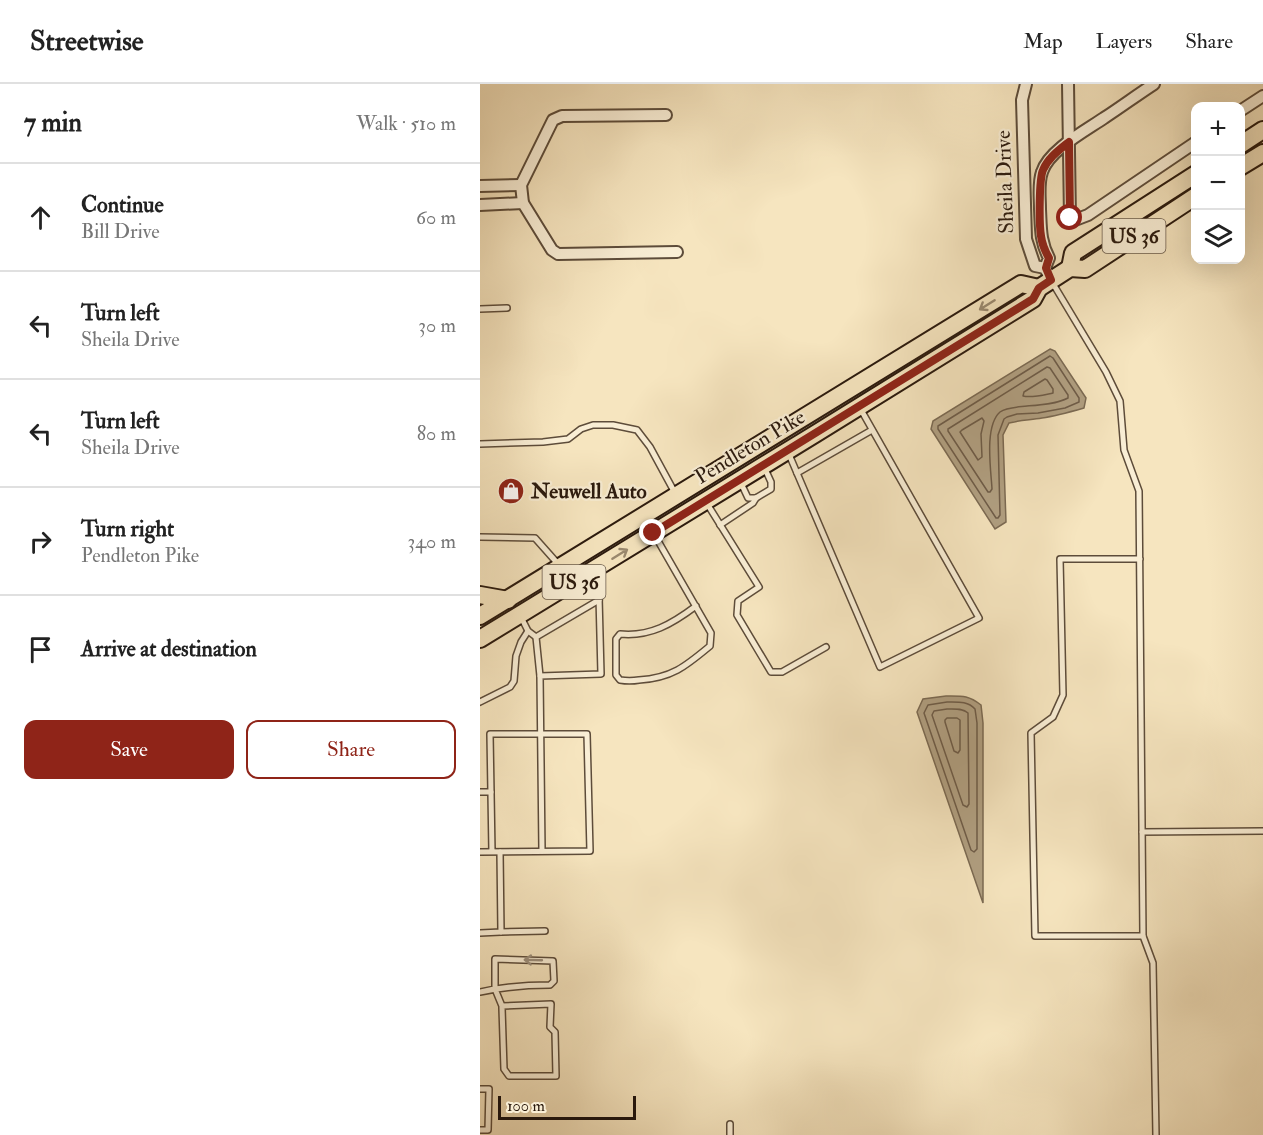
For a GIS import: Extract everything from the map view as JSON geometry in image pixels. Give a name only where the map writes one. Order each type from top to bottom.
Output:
[{"type":"main road","points":[[1245,142],[1263,130]]},
{"type":"main road","points":[[1245,164],[1263,153]]},
{"type":"main road","name":"Pendleton Pike","points":[[1070,268],[1072,253],[1191,177]]},
{"type":"main road","name":"Pendleton Pike","points":[[480,616],[1021,284],[1045,279],[1070,268],[1085,269],[1191,199]]},
{"type":"main road","name":"Pendleton Pike","points":[[480,639],[1033,299],[1045,279]]},
{"type":"main road","points":[[480,595],[508,600]]},
{"type":"street","name":"Sheila Drive","points":[[1026,84],[1022,100],[1026,239],[1035,266],[1045,279]]},
{"type":"street","points":[[1068,84],[1070,218],[1075,219],[1088,215],[1191,145]]},
{"type":"street","name":"Sheila Drive","points":[[1045,279],[1049,258],[1041,237],[1041,173],[1046,163],[1069,142],[1154,84]]},
{"type":"street","points":[[1245,108],[1263,96]]},
{"type":"street","points":[[666,115],[562,116],[553,120],[521,186],[523,204],[551,249],[558,254],[677,252]]},
{"type":"street","points":[[480,186],[521,186]]},
{"type":"street","points":[[480,205],[523,204]]},
{"type":"lane","points":[[1045,279],[1106,372],[1120,401],[1124,450],[1139,491],[1143,936],[1153,963],[1155,1135]]},
{"type":"lane","points":[[480,309],[507,308]]},
{"type":"lane","points":[[787,451],[880,667],[979,618],[859,406]]},
{"type":"lane","points":[[480,444],[568,439],[580,429],[593,425],[613,425],[637,430],[650,447],[676,496]]},
{"type":"lane","points":[[797,472],[872,430]]},
{"type":"lane","points":[[720,525],[771,489],[771,482],[763,465]]},
{"type":"lane","points":[[739,480],[748,498],[756,498]]},
{"type":"lane","points":[[706,501],[759,587],[738,602],[737,615],[771,672],[782,672],[826,647]]},
{"type":"lane","points":[[653,533],[696,606],[711,633],[711,646],[670,675],[656,679],[620,680],[616,675],[616,639],[620,634],[648,633],[684,615],[696,606]]},
{"type":"lane","points":[[480,537],[535,538],[561,567]]},
{"type":"lane","points":[[1140,559],[1060,559],[1063,695],[1053,717],[1030,733],[1035,936],[1143,936]]},
{"type":"lane","points":[[540,676],[601,674],[599,597],[584,576]]},
{"type":"lane","points":[[536,637],[599,600]]},
{"type":"lane","points":[[520,615],[528,631],[536,637],[540,676],[542,851]]},
{"type":"lane","points":[[480,702],[510,687],[514,681],[516,656],[528,631]]},
{"type":"lane","points":[[480,852],[492,852],[500,852],[542,851],[590,851],[587,734],[490,734],[492,852]]},
{"type":"lane","points":[[480,792],[491,792]]},
{"type":"lane","points":[[1142,832],[1263,831]]},
{"type":"lane","points":[[500,852],[501,932]]},
{"type":"lane","points":[[480,933],[545,931]]},
{"type":"lane","points":[[480,992],[495,989],[504,987],[550,985],[554,981],[553,961],[495,959],[495,989],[502,1006],[504,1069],[509,1076],[556,1076],[555,1032],[550,1027],[551,1004],[502,1006]]},
{"type":"lane","points":[[480,1089],[489,1089],[488,1132],[480,1130]]},
{"type":"lane","points":[[730,1124],[730,1135]]},
{"type":"water","points":[[1050,349],[1055,351],[1086,398],[1084,408],[1009,423],[1003,435],[1006,522],[995,529],[931,429],[933,421]]},
{"type":"water","points":[[946,696],[965,697],[981,705],[983,723],[983,903],[917,712],[923,699]]},
{"type":"place","name":"Neuwell Auto","points":[[511,491]]},
{"type":"route","points":[[653,533],[1033,299],[1039,288],[1051,280],[1046,268],[1049,258],[1041,237],[1041,173],[1055,153],[1069,142],[1070,218]]}]
